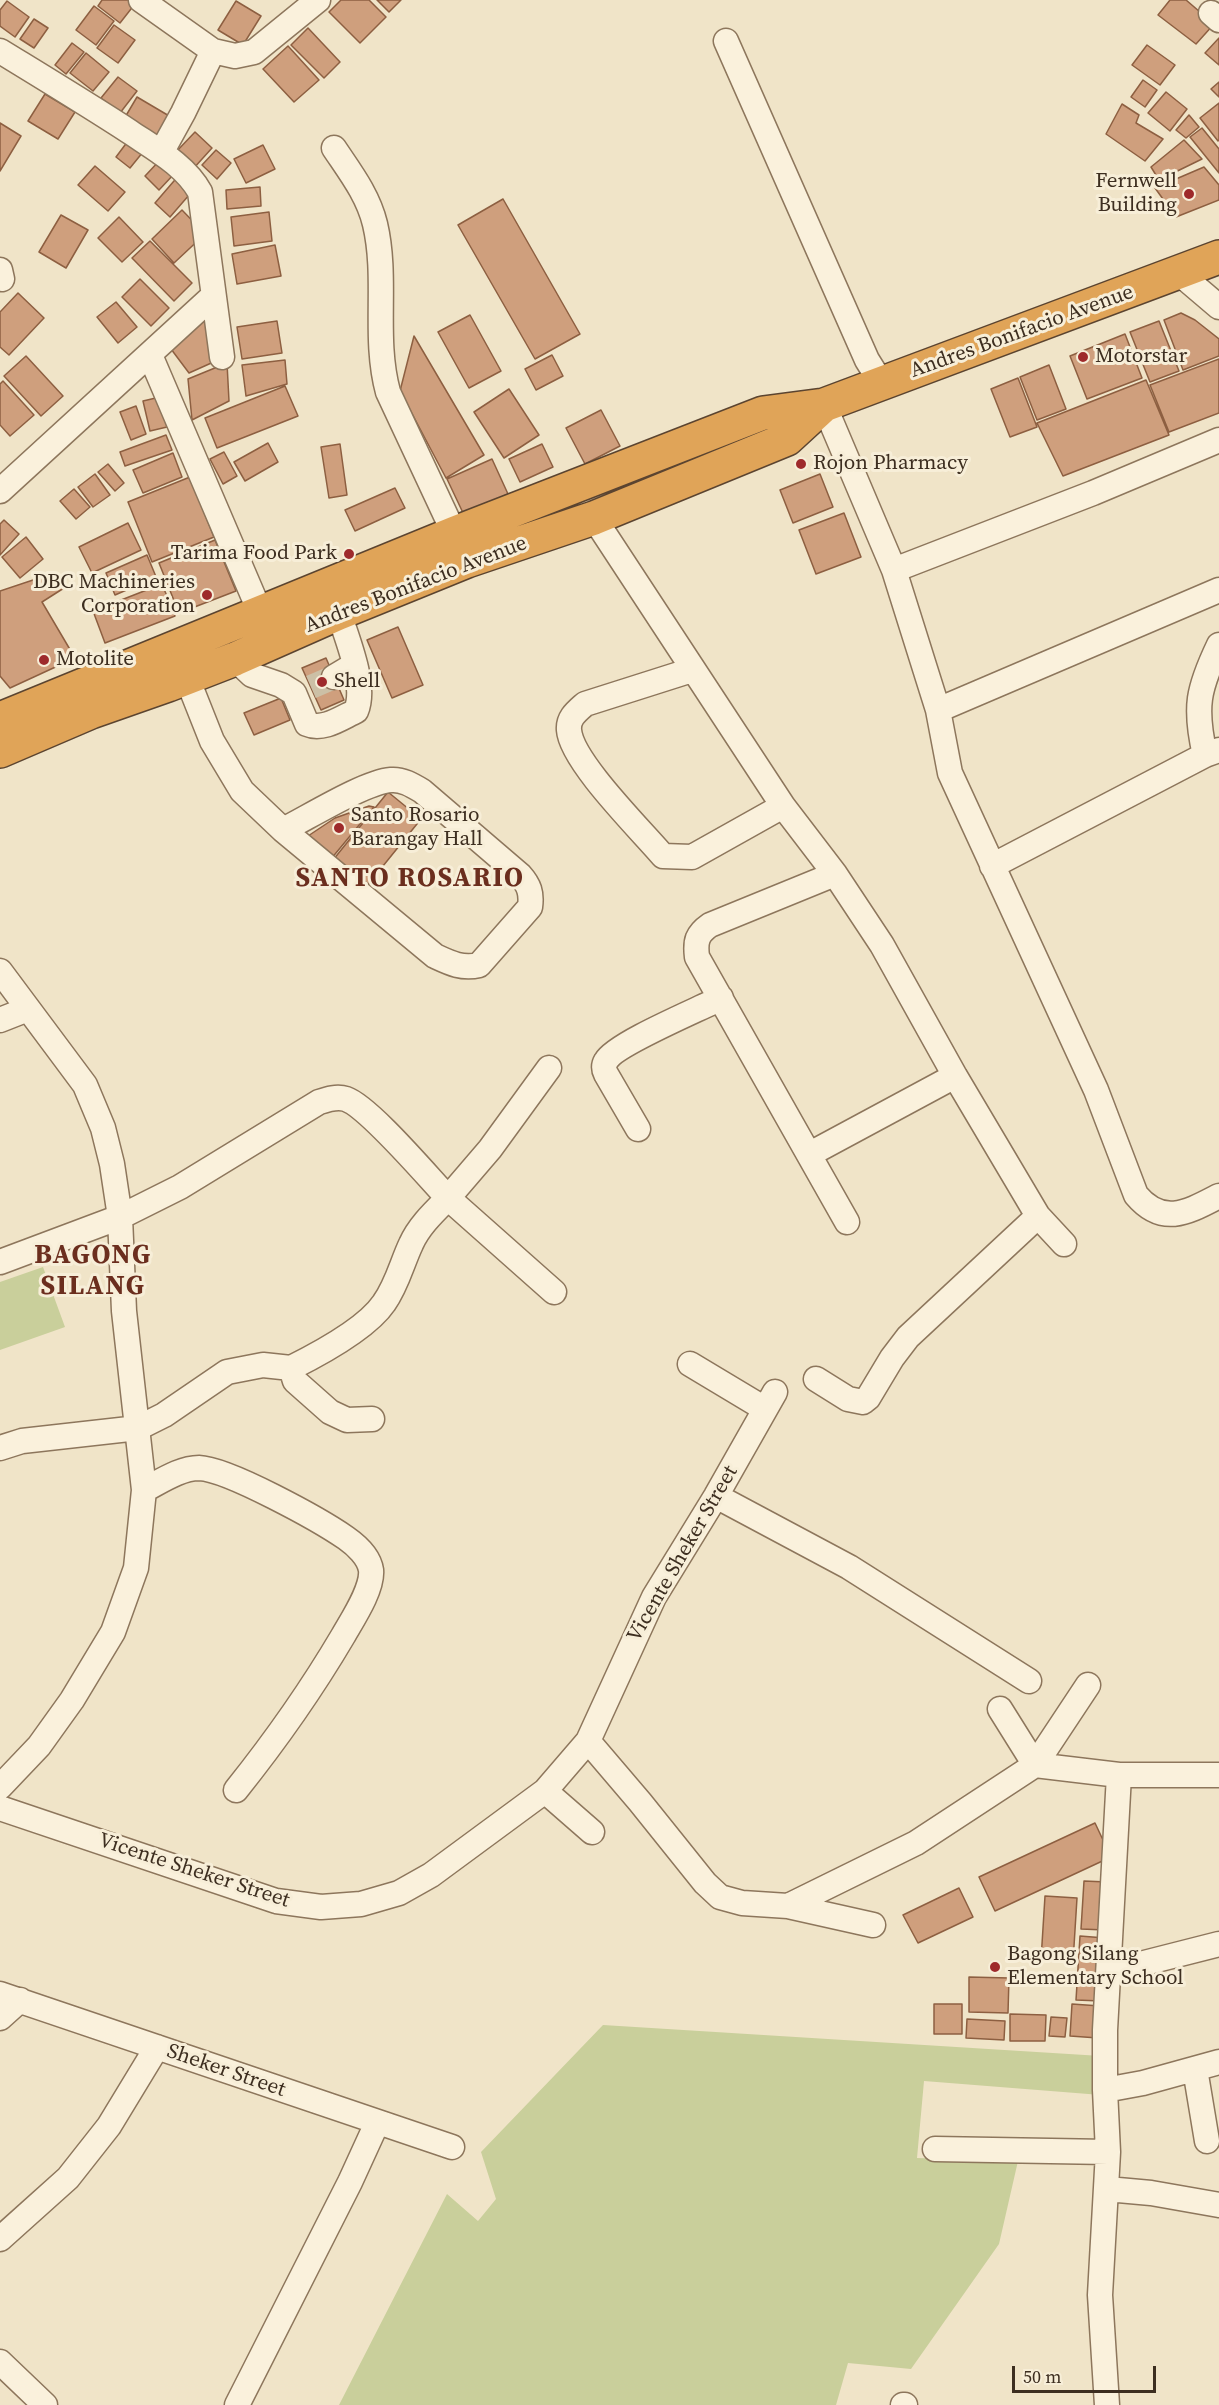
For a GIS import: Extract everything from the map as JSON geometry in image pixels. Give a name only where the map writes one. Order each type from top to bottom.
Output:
[{"type":"highway","name":"Andres Bonifacio Avenue","points":[[0,719],[267,628],[461,547],[763,413],[824,405],[1219,257]]},
{"type":"highway","name":"Andres Bonifacio Avenue","points":[[0,751],[91,712],[235,659],[267,628],[339,613],[461,547],[594,518],[787,439],[824,405]]},
{"type":"street","points":[[141,0],[213,51],[235,56],[254,52],[318,0]]},
{"type":"street","points":[[726,41],[867,360],[882,384]]},
{"type":"street","points":[[0,51],[100,112],[161,153],[192,178],[200,192],[222,357]]},
{"type":"street","points":[[161,153],[183,114],[213,51]]},
{"type":"street","points":[[334,148],[364,194],[375,224],[380,257],[381,370],[387,392],[461,547]]},
{"type":"street","points":[[1179,273],[1219,307]]},
{"type":"street","points":[[0,491],[213,296]]},
{"type":"street","points":[[150,354],[267,628]]},
{"type":"street","points":[[824,405],[894,570],[938,710],[950,773],[1096,1090],[1136,1195],[1146,1207],[1163,1214],[1185,1213],[1219,1196]]},
{"type":"street","points":[[894,570],[1093,494],[1219,440]]},
{"type":"street","points":[[594,518],[783,806],[835,874],[882,945],[955,1076],[1038,1216],[1064,1244]]},
{"type":"street","points":[[938,710],[1219,590]]},
{"type":"street","points":[[235,659],[252,675],[303,690],[308,724],[315,727],[356,711],[360,691],[344,671],[339,613]]},
{"type":"street","points":[[992,866],[1212,753],[1199,727],[1198,710],[1200,692],[1219,645]]},
{"type":"street","points":[[692,670],[585,704],[572,716],[568,728],[572,746],[605,790],[663,856],[692,857],[783,806]]},
{"type":"street","points":[[187,678],[212,741],[242,790],[283,830],[435,956],[454,965],[470,967],[479,965],[530,907],[532,897],[529,885],[520,875],[422,790],[409,783],[393,780],[375,783],[283,830]]},
{"type":"street","points":[[835,874],[710,925],[699,933],[696,943],[697,957],[847,1222]]},
{"type":"street","points":[[0,971],[85,1085],[103,1128],[120,1216],[124,1311],[144,1490],[136,1568],[113,1632],[72,1700],[39,1746],[0,1787]]},
{"type":"street","points":[[638,1129],[606,1074],[604,1066],[606,1060],[626,1045],[721,998]]},
{"type":"street","points":[[0,1020],[28,1009]]},
{"type":"street","points":[[0,1448],[22,1441],[138,1428],[164,1415],[227,1372],[263,1365],[291,1368],[322,1351],[376,1314],[386,1300],[411,1243],[425,1220],[448,1198],[490,1149],[549,1068]]},
{"type":"street","points":[[810,1154],[955,1076]]},
{"type":"street","points":[[0,1262],[120,1216],[180,1187],[319,1102],[333,1098],[347,1099],[364,1111],[448,1198],[554,1292]]},
{"type":"street","points":[[816,1379],[848,1399],[863,1402],[908,1337],[1038,1216]]},
{"type":"street","name":"Vicente Sheker Street","points":[[0,1808],[276,1901],[321,1907],[361,1904],[399,1893],[431,1875],[545,1791],[588,1741],[654,1597],[716,1496],[770,1400],[690,1364]]},
{"type":"street","points":[[291,1368],[295,1381],[330,1412],[347,1420],[372,1419]]},
{"type":"street","points":[[144,1490],[181,1472],[198,1468],[222,1473],[290,1506],[348,1539],[366,1556],[371,1570],[368,1587],[357,1612],[311,1691],[236,1790]]},
{"type":"street","points":[[716,1496],[849,1567],[1029,1681]]},
{"type":"street","points":[[788,1906],[916,1843],[1035,1765],[1088,1685]]},
{"type":"street","points":[[1000,1709],[1035,1765]]},
{"type":"street","points":[[588,1741],[705,1883],[720,1897],[742,1903],[788,1906],[873,1925]]},
{"type":"street","points":[[1035,1765],[1119,1774],[1219,1775]]},
{"type":"street","points":[[1107,2405],[1100,2295],[1108,2152],[1105,2090],[1108,1972],[1119,1774]]},
{"type":"street","points":[[545,1791],[592,1832]]},
{"type":"street","points":[[1108,1972],[1219,1944]]},
{"type":"street","points":[[0,2018],[10,1997]]},
{"type":"street","name":"Sheker Street","points":[[10,1997],[452,2147]]},
{"type":"street","points":[[0,2239],[68,2178],[109,2126],[157,2047]]},
{"type":"street","points":[[1105,2090],[1143,2083],[1219,2062]]},
{"type":"street","points":[[1195,2069],[1207,2141]]},
{"type":"street","points":[[237,2405],[350,2182],[377,2123]]},
{"type":"street","points":[[935,2149],[1108,2152]]},
{"type":"street","points":[[1107,2189],[1151,2193],[1219,2205]]},
{"type":"street","points":[[0,2362],[45,2405]]},
{"type":"green space","points":[[43,1267],[65,1327],[0,1350],[0,1282]]},
{"type":"green space","points":[[603,2025],[1101,2056],[1101,2095],[924,2081],[917,2158],[1018,2161],[999,2244],[911,2369],[848,2363],[836,2405],[339,2405],[447,2194],[478,2221],[496,2199],[481,2152]]},
{"type":"building","points":[[102,0],[138,0],[120,23],[98,6]]},
{"type":"building","points":[[341,0],[369,0],[386,17],[360,43],[329,12]]},
{"type":"building","points":[[377,0],[401,0],[389,12]]},
{"type":"building","points":[[1170,0],[1186,0],[1214,24],[1196,44],[1158,15]]},
{"type":"building","points":[[7,1],[29,17],[15,37],[0,26],[0,10]]},
{"type":"building","points":[[236,1],[261,16],[243,45],[218,30]]},
{"type":"building","points":[[94,6],[114,21],[96,45],[76,30]]},
{"type":"building","points":[[34,19],[48,28],[34,48],[20,39]]},
{"type":"building","points":[[114,25],[135,40],[118,63],[97,48]]},
{"type":"building","points":[[308,28],[340,62],[324,78],[291,45]]},
{"type":"building","points":[[1219,38],[1219,65],[1205,53]]},
{"type":"building","points":[[72,43],[84,52],[66,74],[55,65]]},
{"type":"building","points":[[1147,45],[1175,65],[1160,85],[1132,65]]},
{"type":"building","points":[[288,46],[319,80],[294,102],[263,69]]},
{"type":"building","points":[[86,53],[109,72],[93,91],[70,73]]},
{"type":"building","points":[[118,77],[137,91],[120,113],[101,98]]},
{"type":"building","points":[[1143,80],[1157,90],[1145,107],[1131,97]]},
{"type":"building","points":[[1219,82],[1219,97],[1211,89]]},
{"type":"building","points":[[1166,92],[1187,109],[1170,131],[1148,113]]},
{"type":"building","points":[[45,94],[75,112],[58,139],[28,121]]},
{"type":"building","points":[[137,97],[176,120],[162,142],[124,119]]},
{"type":"building","points":[[1219,103],[1219,140],[1218,141],[1200,118]]},
{"type":"building","points":[[1122,104],[1139,115],[1136,123],[1163,139],[1145,161],[1106,134]]},
{"type":"building","points":[[1189,115],[1199,127],[1186,138],[1176,130]]},
{"type":"building","points":[[0,123],[21,136],[0,171]]},
{"type":"building","points":[[1202,128],[1219,149],[1219,173],[1190,137]]},
{"type":"building","points":[[195,132],[212,148],[193,169],[175,153]]},
{"type":"building","points":[[1184,140],[1202,159],[1159,180],[1151,167]]},
{"type":"building","points":[[128,141],[143,152],[130,168],[116,157]]},
{"type":"building","points":[[263,145],[275,169],[246,183],[234,159]]},
{"type":"building","points":[[216,150],[231,163],[217,179],[202,165]]},
{"type":"building","points":[[161,159],[175,173],[159,190],[145,176]]},
{"type":"building","points":[[95,166],[125,192],[108,211],[78,185]]},
{"type":"building","name":"Fernwell Building","points":[[1204,167],[1219,185],[1219,200],[1176,217],[1155,188]]},
{"type":"building","points":[[180,174],[196,187],[170,217],[155,203]]},
{"type":"building","points":[[260,187],[261,206],[227,209],[226,190]]},
{"type":"building","points":[[503,199],[580,334],[535,359],[458,225]]},
{"type":"building","points":[[182,210],[205,234],[174,263],[152,239]]},
{"type":"building","points":[[269,212],[272,241],[234,246],[231,217]]},
{"type":"building","points":[[61,215],[88,230],[66,268],[39,252]]},
{"type":"building","points":[[119,217],[143,242],[122,262],[98,238]]},
{"type":"building","points":[[150,241],[192,283],[174,301],[132,258]]},
{"type":"building","points":[[275,245],[281,276],[237,284],[232,254]]},
{"type":"building","points":[[140,279],[169,308],[151,326],[122,297]]},
{"type":"building","points":[[18,293],[44,318],[9,355],[0,347],[0,312]]},
{"type":"building","points":[[116,302],[137,327],[118,343],[97,317]]},
{"type":"building","points":[[213,310],[218,360],[189,373],[171,349]]},
{"type":"building","points":[[1181,313],[1195,320],[1219,339],[1219,356],[1183,370],[1164,320]]},
{"type":"building","points":[[470,315],[501,371],[469,388],[438,332]]},
{"type":"building","points":[[277,321],[282,353],[242,359],[237,327]]},
{"type":"building","points":[[1159,321],[1179,371],[1150,382],[1130,332]]},
{"type":"building","points":[[1125,334],[1142,378],[1087,399],[1070,356]]},
{"type":"building","points":[[414,336],[484,455],[446,478],[400,391]]},
{"type":"building","points":[[552,355],[563,376],[536,390],[525,369]]},
{"type":"building","points":[[26,356],[63,396],[41,416],[4,376]]},
{"type":"building","points":[[1219,359],[1219,413],[1169,432],[1150,385]]},
{"type":"building","points":[[285,360],[287,384],[246,396],[242,365]]},
{"type":"building","points":[[227,363],[229,401],[192,420],[188,379]]},
{"type":"building","points":[[1049,365],[1066,409],[1037,420],[1020,377]]},
{"type":"building","points":[[1018,378],[1037,427],[1010,437],[991,389]]},
{"type":"building","points":[[1146,380],[1169,435],[1063,476],[1037,423]]},
{"type":"building","points":[[3,381],[34,415],[10,436],[0,425],[0,384]]},
{"type":"building","points":[[285,386],[298,416],[217,448],[205,418]]},
{"type":"building","points":[[509,389],[539,435],[504,458],[474,412]]},
{"type":"building","points":[[160,397],[167,427],[150,431],[143,401]]},
{"type":"building","points":[[136,406],[146,434],[131,440],[120,412]]},
{"type":"building","points":[[601,410],[620,446],[585,464],[566,428]]},
{"type":"building","points":[[166,435],[172,450],[125,466],[120,452]]},
{"type":"building","points":[[268,443],[278,462],[245,481],[234,462]]},
{"type":"building","points":[[340,444],[347,495],[329,498],[321,447]]},
{"type":"building","points":[[542,444],[553,467],[520,482],[509,459]]},
{"type":"building","points":[[224,452],[237,476],[223,484],[210,459]]},
{"type":"building","points":[[173,453],[182,477],[143,493],[133,470]]},
{"type":"building","points":[[492,459],[508,494],[464,515],[447,479]]},
{"type":"building","points":[[108,464],[124,483],[115,491],[98,472]]},
{"type":"building","points":[[95,474],[110,495],[93,507],[78,487]]},
{"type":"building","points":[[820,474],[833,507],[793,523],[780,490]]},
{"type":"building","points":[[190,477],[214,537],[152,562],[128,502]]},
{"type":"building","points":[[395,488],[405,508],[355,531],[345,510]]},
{"type":"building","points":[[74,489],[90,507],[76,519],[60,501]]},
{"type":"building","points":[[844,513],[861,557],[816,574],[799,530]]},
{"type":"building","points":[[4,520],[19,534],[0,555],[0,524]]},
{"type":"building","points":[[128,523],[141,550],[92,573],[79,547]]},
{"type":"building","points":[[26,537],[43,559],[20,578],[2,557]]},
{"type":"building","points":[[215,540],[236,591],[179,613],[159,563]]},
{"type":"building","points":[[147,555],[159,584],[147,589],[145,582],[115,595],[106,573]]},
{"type":"building","points":[[54,573],[64,588],[42,602],[75,658],[10,688],[0,676],[0,591]]},
{"type":"building","points":[[162,584],[175,616],[105,643],[93,611]]},
{"type":"building","points":[[398,627],[423,685],[392,698],[367,640]]},
{"type":"building","name":"Shell","points":[[326,658],[344,700],[321,710],[302,668]]},
{"type":"building","points":[[281,698],[290,720],[254,735],[244,713]]},
{"type":"building","points":[[388,792],[421,819],[366,887],[333,860]]},
{"type":"building","name":"Santo Rosario Barangay Hall","points":[[369,806],[374,807],[331,859],[305,838],[335,818]]},
{"type":"building","points":[[1095,1823],[1111,1857],[995,1911],[979,1877]]},
{"type":"building","points":[[1084,1881],[1107,1882],[1105,1930],[1081,1929]]},
{"type":"building","points":[[959,1888],[973,1917],[918,1943],[903,1915]]},
{"type":"building","points":[[1045,1896],[1077,1898],[1073,1962],[1041,1960]]},
{"type":"building","points":[[1080,1936],[1105,1938],[1101,2001],[1076,2000]]},
{"type":"building","points":[[969,1977],[1009,1978],[1008,2013],[969,2012]]},
{"type":"building","points":[[934,2004],[962,2004],[962,2034],[934,2034]]},
{"type":"building","points":[[1072,2004],[1100,2006],[1098,2038],[1070,2036]]},
{"type":"building","points":[[1010,2014],[1046,2015],[1045,2041],[1010,2041]]},
{"type":"building","points":[[1051,2017],[1067,2018],[1065,2037],[1049,2036]]},
{"type":"building","points":[[967,2019],[1005,2021],[1004,2040],[966,2038]]},
{"type":"tunnel","points":[[311,687],[334,677]]},
{"type":"place","name":"Fernwell Building","points":[[1189,194]]},
{"type":"place","name":"Motorstar","points":[[1083,357]]},
{"type":"place","name":"Rojon Pharmacy","points":[[801,464]]},
{"type":"place","name":"Tarima Food Park","points":[[349,554]]},
{"type":"place","name":"DBC Machineries Corporation","points":[[207,595]]},
{"type":"place","name":"Motolite","points":[[44,660]]},
{"type":"place","name":"Shell","points":[[322,682]]},
{"type":"place","name":"Santo Rosario Barangay Hall","points":[[339,828]]},
{"type":"place","name":"Bagong Silang Elementary School","points":[[995,1967]]},
{"type":"district","name":"SANTO ROSARIO","points":[[410,879]]},
{"type":"district","name":"BAGONG SILANG","points":[[93,1272]]}]
